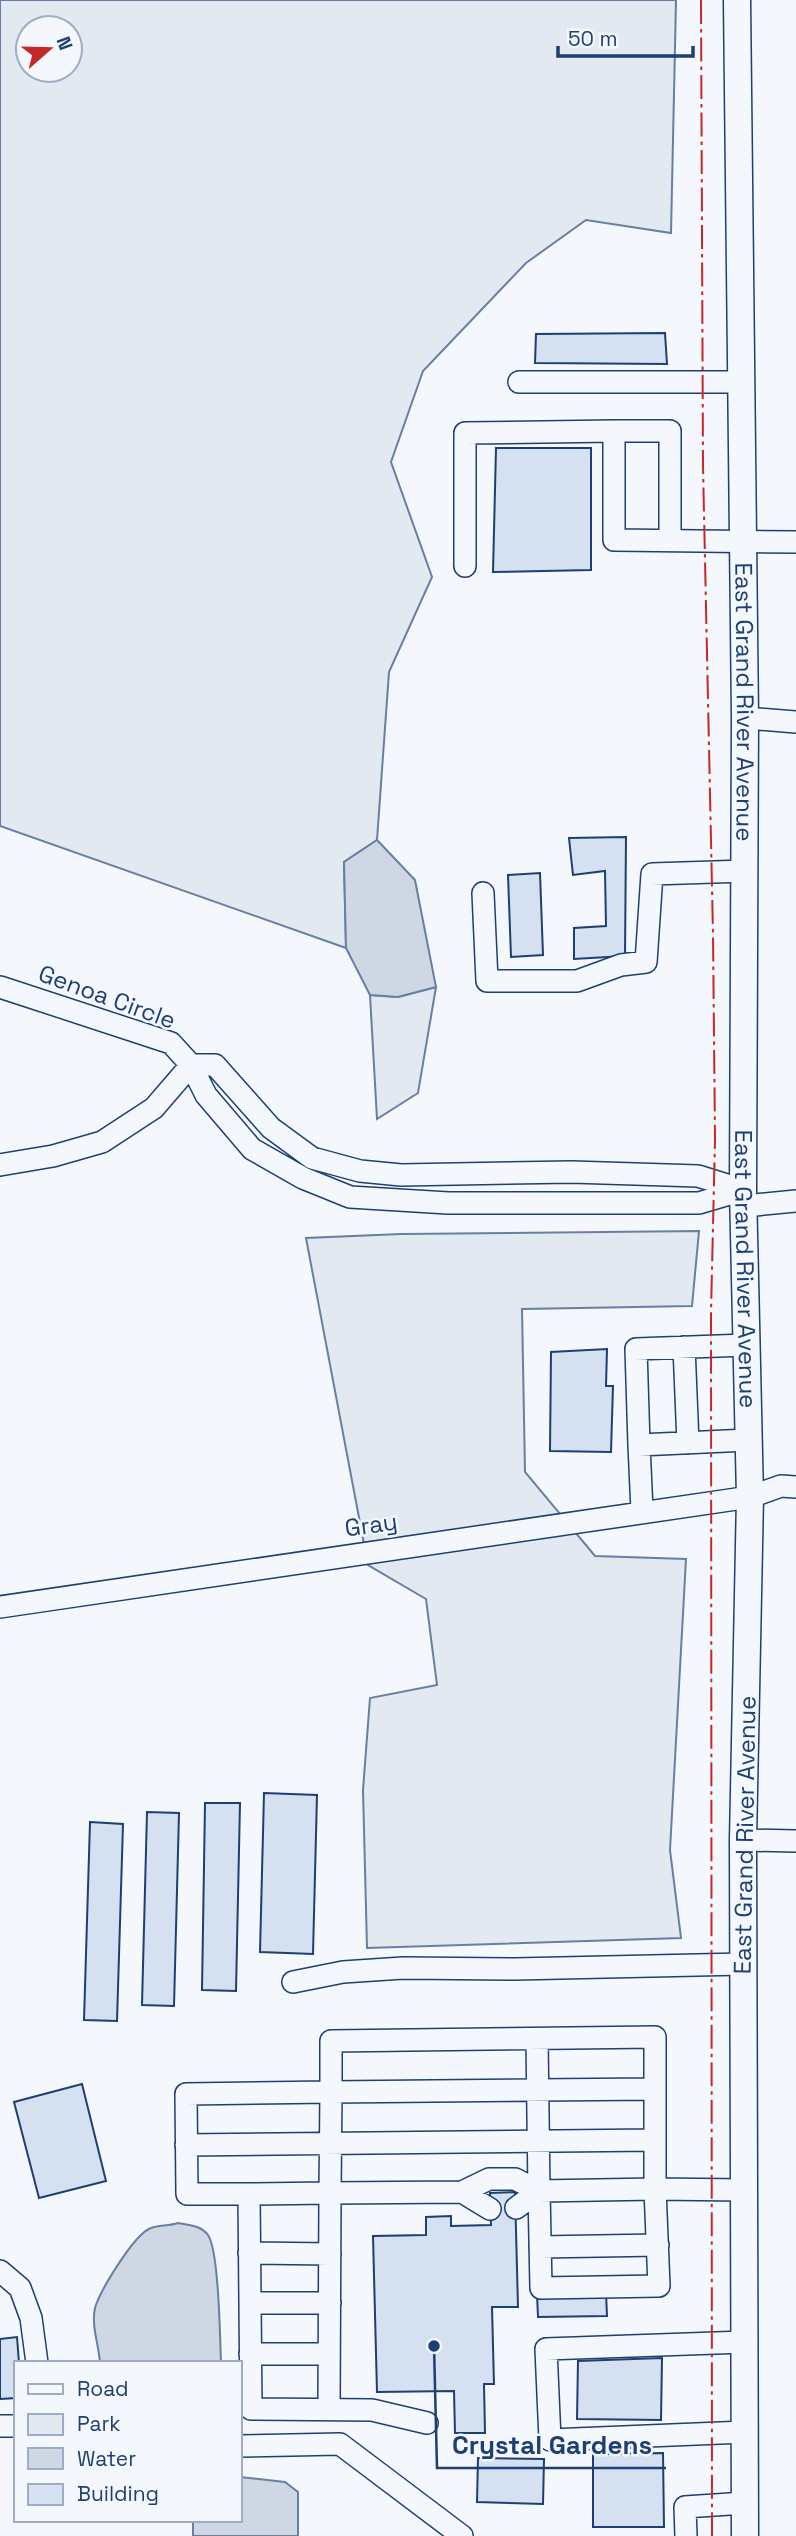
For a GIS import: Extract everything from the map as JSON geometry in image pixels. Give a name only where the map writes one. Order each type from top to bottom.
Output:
[{"type":"main road","name":"East Grand River Avenue","points":[[737,0],[745,718],[744,1198],[750,1497],[743,1840],[745,2536]]},
{"type":"street","points":[[519,382],[741,382]]},
{"type":"street","points":[[614,431],[614,540],[796,542]]},
{"type":"street","points":[[466,566],[465,433],[670,431],[670,539]]},
{"type":"street","points":[[745,718],[796,722]]},
{"type":"street","points":[[483,893],[487,981],[578,981],[621,965],[646,962],[652,874],[745,871]]},
{"type":"street","name":"Genoa Circle","points":[[0,987],[171,1044],[191,1065],[206,1095],[251,1149],[303,1178],[350,1196],[448,1203],[699,1203],[744,1198]]},
{"type":"street","name":"Genoa Circle","points":[[0,1165],[53,1156],[102,1142],[154,1108],[191,1065],[215,1065],[271,1128],[312,1158],[360,1171],[401,1175],[572,1172],[698,1176],[744,1198]]},
{"type":"street","points":[[303,1178],[312,1158]]},
{"type":"street","points":[[448,1203],[450,1174]]},
{"type":"street","points":[[636,1174],[636,1203]]},
{"type":"street","points":[[744,1198],[796,1201]]},
{"type":"street","points":[[642,1511],[636,1349],[746,1345]]},
{"type":"street","points":[[684,1347],[688,1443]]},
{"type":"street","points":[[639,1445],[748,1440]]},
{"type":"street","name":"Gray","points":[[0,1607],[750,1497],[781,1486],[796,1487]]},
{"type":"street","points":[[743,1840],[796,1841]]},
{"type":"street","points":[[293,1982],[343,1972],[403,1968],[743,1965]]},
{"type":"street","points":[[329,2408],[331,2041],[655,2037],[654,2140],[659,2286],[541,2288],[537,2039]]},
{"type":"street","points":[[654,2089],[186,2094],[187,2194],[462,2192],[489,2179],[515,2179],[539,2191],[744,2190]]},
{"type":"street","points":[[186,2145],[654,2140]]},
{"type":"street","points":[[516,2208],[539,2191]]},
{"type":"street","points":[[462,2192],[490,2209]]},
{"type":"street","points":[[249,2194],[251,2409],[372,2410],[427,2423]]},
{"type":"street","points":[[540,2247],[657,2245]]},
{"type":"street","points":[[249,2253],[330,2254]]},
{"type":"street","points":[[0,2271],[20,2288],[31,2318],[37,2361]]},
{"type":"street","points":[[250,2304],[330,2303]]},
{"type":"street","points":[[744,2342],[546,2349],[550,2440],[744,2432]]},
{"type":"street","points":[[250,2354],[329,2354]]},
{"type":"street","points":[[242,2446],[340,2444],[462,2536]]},
{"type":"street","points":[[686,2536],[685,2507],[745,2504]]},
{"type":"green space","points":[[0,0],[676,0],[671,233],[586,220],[526,263],[423,371],[391,462],[432,577],[389,672],[377,840],[344,862],[346,948],[0,826]]},
{"type":"green space","points":[[436,987],[418,1093],[377,1119],[370,995],[398,997]]},
{"type":"green space","points":[[699,1231],[692,1306],[522,1309],[525,1472],[595,1556],[686,1559],[670,1850],[681,1938],[367,1948],[363,1790],[370,1698],[437,1685],[426,1599],[368,1565],[306,1238],[401,1234]]},
{"type":"water","points":[[377,840],[415,880],[436,987],[398,997],[370,995],[346,948],[344,862]]},
{"type":"water","points":[[178,2223],[202,2229],[208,2235],[215,2258],[221,2361],[100,2361],[95,2308],[103,2289],[127,2251],[144,2232],[154,2227]]},
{"type":"water","points":[[242,2477],[285,2482],[298,2492],[298,2536],[193,2536],[193,2522],[242,2522]]},
{"type":"building","points":[[665,333],[667,364],[535,363],[536,334]]},
{"type":"building","points":[[496,448],[591,448],[591,570],[493,572]]},
{"type":"building","points":[[626,837],[625,956],[574,959],[574,928],[606,926],[605,871],[573,875],[569,838]]},
{"type":"building","points":[[540,873],[543,955],[511,957],[508,875]]},
{"type":"building","points":[[607,1349],[606,1386],[613,1386],[611,1452],[550,1451],[551,1352]]},
{"type":"building","points":[[264,1793],[317,1795],[313,1954],[260,1952]]},
{"type":"building","points":[[205,1803],[240,1803],[236,1991],[202,1990]]},
{"type":"building","points":[[147,1812],[179,1813],[174,2006],[142,2005]]},
{"type":"building","points":[[90,1822],[123,1824],[117,2021],[84,2020]]},
{"type":"building","points":[[82,2084],[106,2181],[39,2198],[14,2102]]},
{"type":"building","points":[[515,2192],[518,2307],[492,2307],[494,2384],[484,2384],[485,2433],[455,2433],[454,2391],[377,2392],[373,2236],[426,2235],[426,2217],[451,2216],[451,2226],[491,2225],[490,2193]]},
{"type":"building","points":[[606,2293],[607,2316],[538,2317],[537,2294]]},
{"type":"building","points":[[17,2337],[19,2361],[14,2361],[14,2398],[0,2399],[0,2339]]},
{"type":"building","points":[[662,2358],[661,2420],[577,2419],[578,2361]]},
{"type":"building","points":[[663,2453],[664,2527],[593,2527],[593,2454]]},
{"type":"building","points":[[478,2458],[544,2459],[543,2504],[477,2502]]},
{"type":"power","points":[[701,0],[703,466],[715,1139],[711,1313],[712,2536]]},
{"type":"place","name":"Crystal Gardens","points":[[434,2346]]}]
